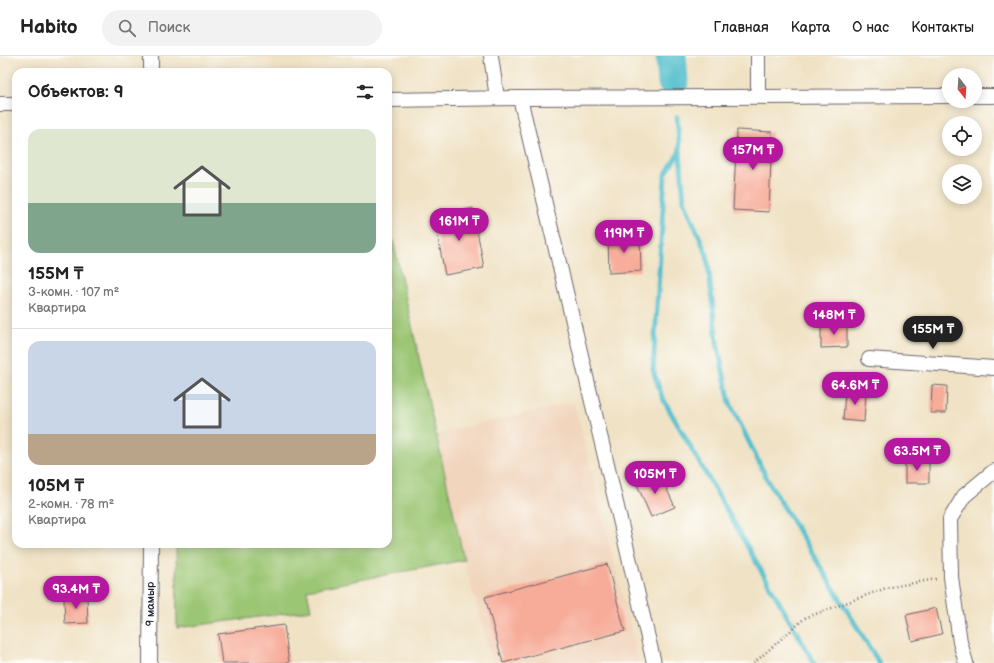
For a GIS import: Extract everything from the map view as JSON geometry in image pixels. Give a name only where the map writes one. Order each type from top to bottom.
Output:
[{"type":"street","points":[[151,56],[151,68]]},
{"type":"street","points":[[491,56],[497,98]]},
{"type":"street","points":[[758,56],[758,96]]},
{"type":"street","points":[[392,100],[758,96],[942,96]]},
{"type":"street","points":[[982,96],[994,96]]},
{"type":"street","points":[[520,98],[654,663]]},
{"type":"street","points":[[0,104],[12,104]]},
{"type":"street","points":[[869,358],[994,368]]},
{"type":"street","points":[[966,663],[960,642],[950,577],[950,519],[964,496],[994,471]]},
{"type":"street","name":"9 мамыр","points":[[150,663],[151,548]]},
{"type":"path","points":[[754,663],[805,618],[886,588],[950,577]]},
{"type":"shaded area","points":[[574,402],[639,663],[493,663],[464,560],[436,434]]},
{"type":"green space","points":[[392,236],[464,560],[307,590],[311,610],[177,628],[176,548],[392,548]]},
{"type":"building","points":[[737,130],[772,132],[769,212],[733,210]]},
{"type":"building","points":[[473,208],[484,268],[445,275],[434,216]]},
{"type":"building","points":[[640,236],[641,271],[609,273],[608,237]]},
{"type":"building","points":[[821,324],[847,324],[847,347],[821,348]]},
{"type":"building","points":[[932,385],[947,386],[946,413],[931,413]]},
{"type":"building","points":[[845,391],[866,392],[864,422],[843,420]]},
{"type":"building","points":[[929,461],[929,483],[905,483],[905,462]]},
{"type":"building","points":[[659,472],[675,507],[651,517],[636,482]]},
{"type":"building","points":[[607,564],[625,631],[503,663],[485,597]]},
{"type":"building","points":[[87,597],[88,623],[65,624],[64,598]]},
{"type":"building","points":[[936,608],[942,634],[912,641],[906,615]]},
{"type":"building","points":[[284,625],[289,663],[222,663],[218,634]]},
{"type":"waterway","points":[[671,56],[673,82]]},
{"type":"waterway","points":[[677,117],[684,201],[707,255],[717,343],[730,403],[768,481],[879,663]]},
{"type":"waterway","points":[[680,151],[665,175],[653,370],[662,397],[814,663]]}]
